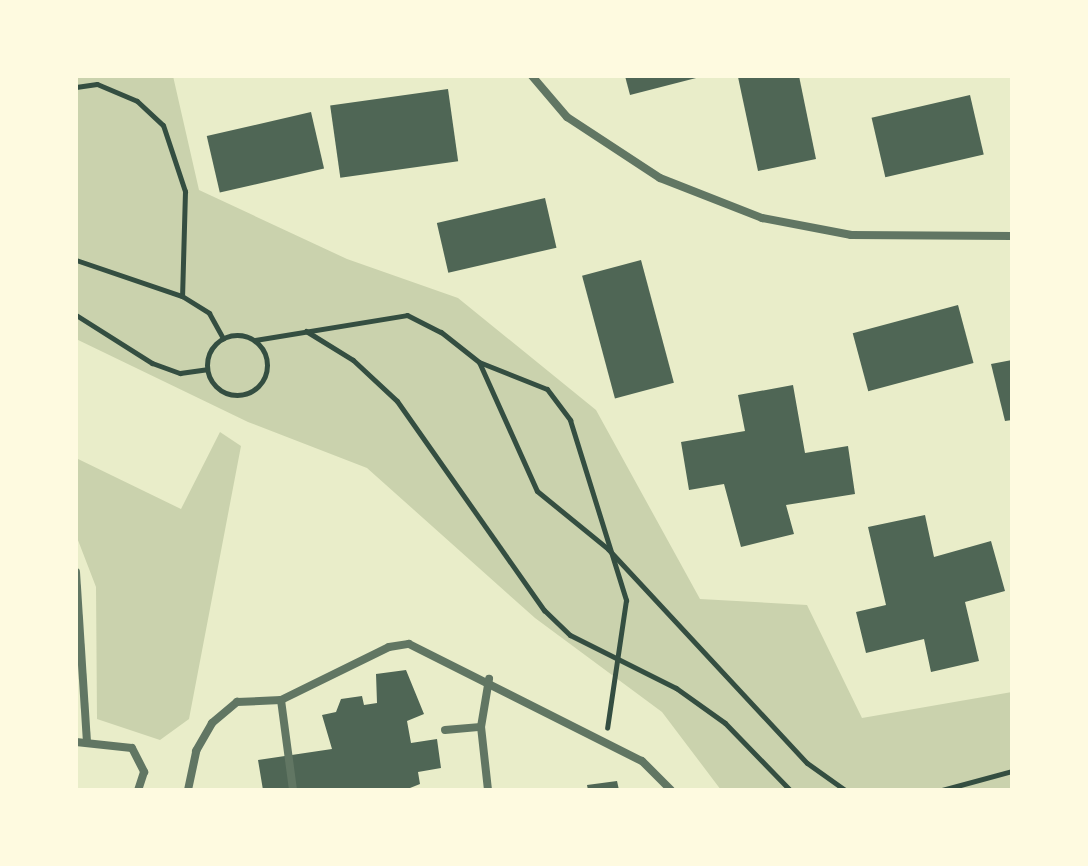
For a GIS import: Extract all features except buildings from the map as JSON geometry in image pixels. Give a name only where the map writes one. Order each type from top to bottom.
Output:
[{"type":"street","points":[[532,76],[567,117],[660,178],[762,218],[851,235],[1012,236]]},
{"type":"street","points":[[76,572],[81,695],[87,741]]},
{"type":"street","points":[[188,790],[196,751],[212,723],[237,702],[281,700],[389,647],[409,644],[489,679],[603,741],[662,774],[671,790]]},
{"type":"street","points":[[488,790],[481,727],[489,679]]},
{"type":"street","points":[[281,700],[293,790]]},
{"type":"street","points":[[445,730],[481,727]]},
{"type":"street","points":[[76,742],[132,748],[144,772],[138,790]]},
{"type":"path","points":[[76,87],[97,84],[137,101],[163,125],[185,191],[182,296]]},
{"type":"path","points":[[76,260],[182,296],[209,313],[223,338]]},
{"type":"path","points":[[76,315],[152,363],[180,373],[207,369]]},
{"type":"path","points":[[255,340],[267,366],[253,391],[224,392],[207,369],[210,351],[223,338],[255,340],[407,315],[479,362],[547,389],[570,420],[626,600],[603,741]]},
{"type":"path","points":[[305,330],[353,360],[397,401],[544,610],[618,662],[676,688],[725,723],[790,790]]},
{"type":"path","points":[[479,362],[537,491],[608,549],[807,763],[845,790]]},
{"type":"path","points":[[942,790],[1012,774]]},
{"type":"green space","points":[[76,76],[173,76],[199,190],[347,259],[458,298],[596,410],[700,599],[807,605],[862,718],[1012,692],[1012,790],[721,790],[662,712],[535,618],[367,468],[248,422],[76,339]]},
{"type":"green space","points":[[220,432],[241,446],[189,719],[160,740],[97,719],[96,587],[76,535],[76,458],[181,509]]}]
